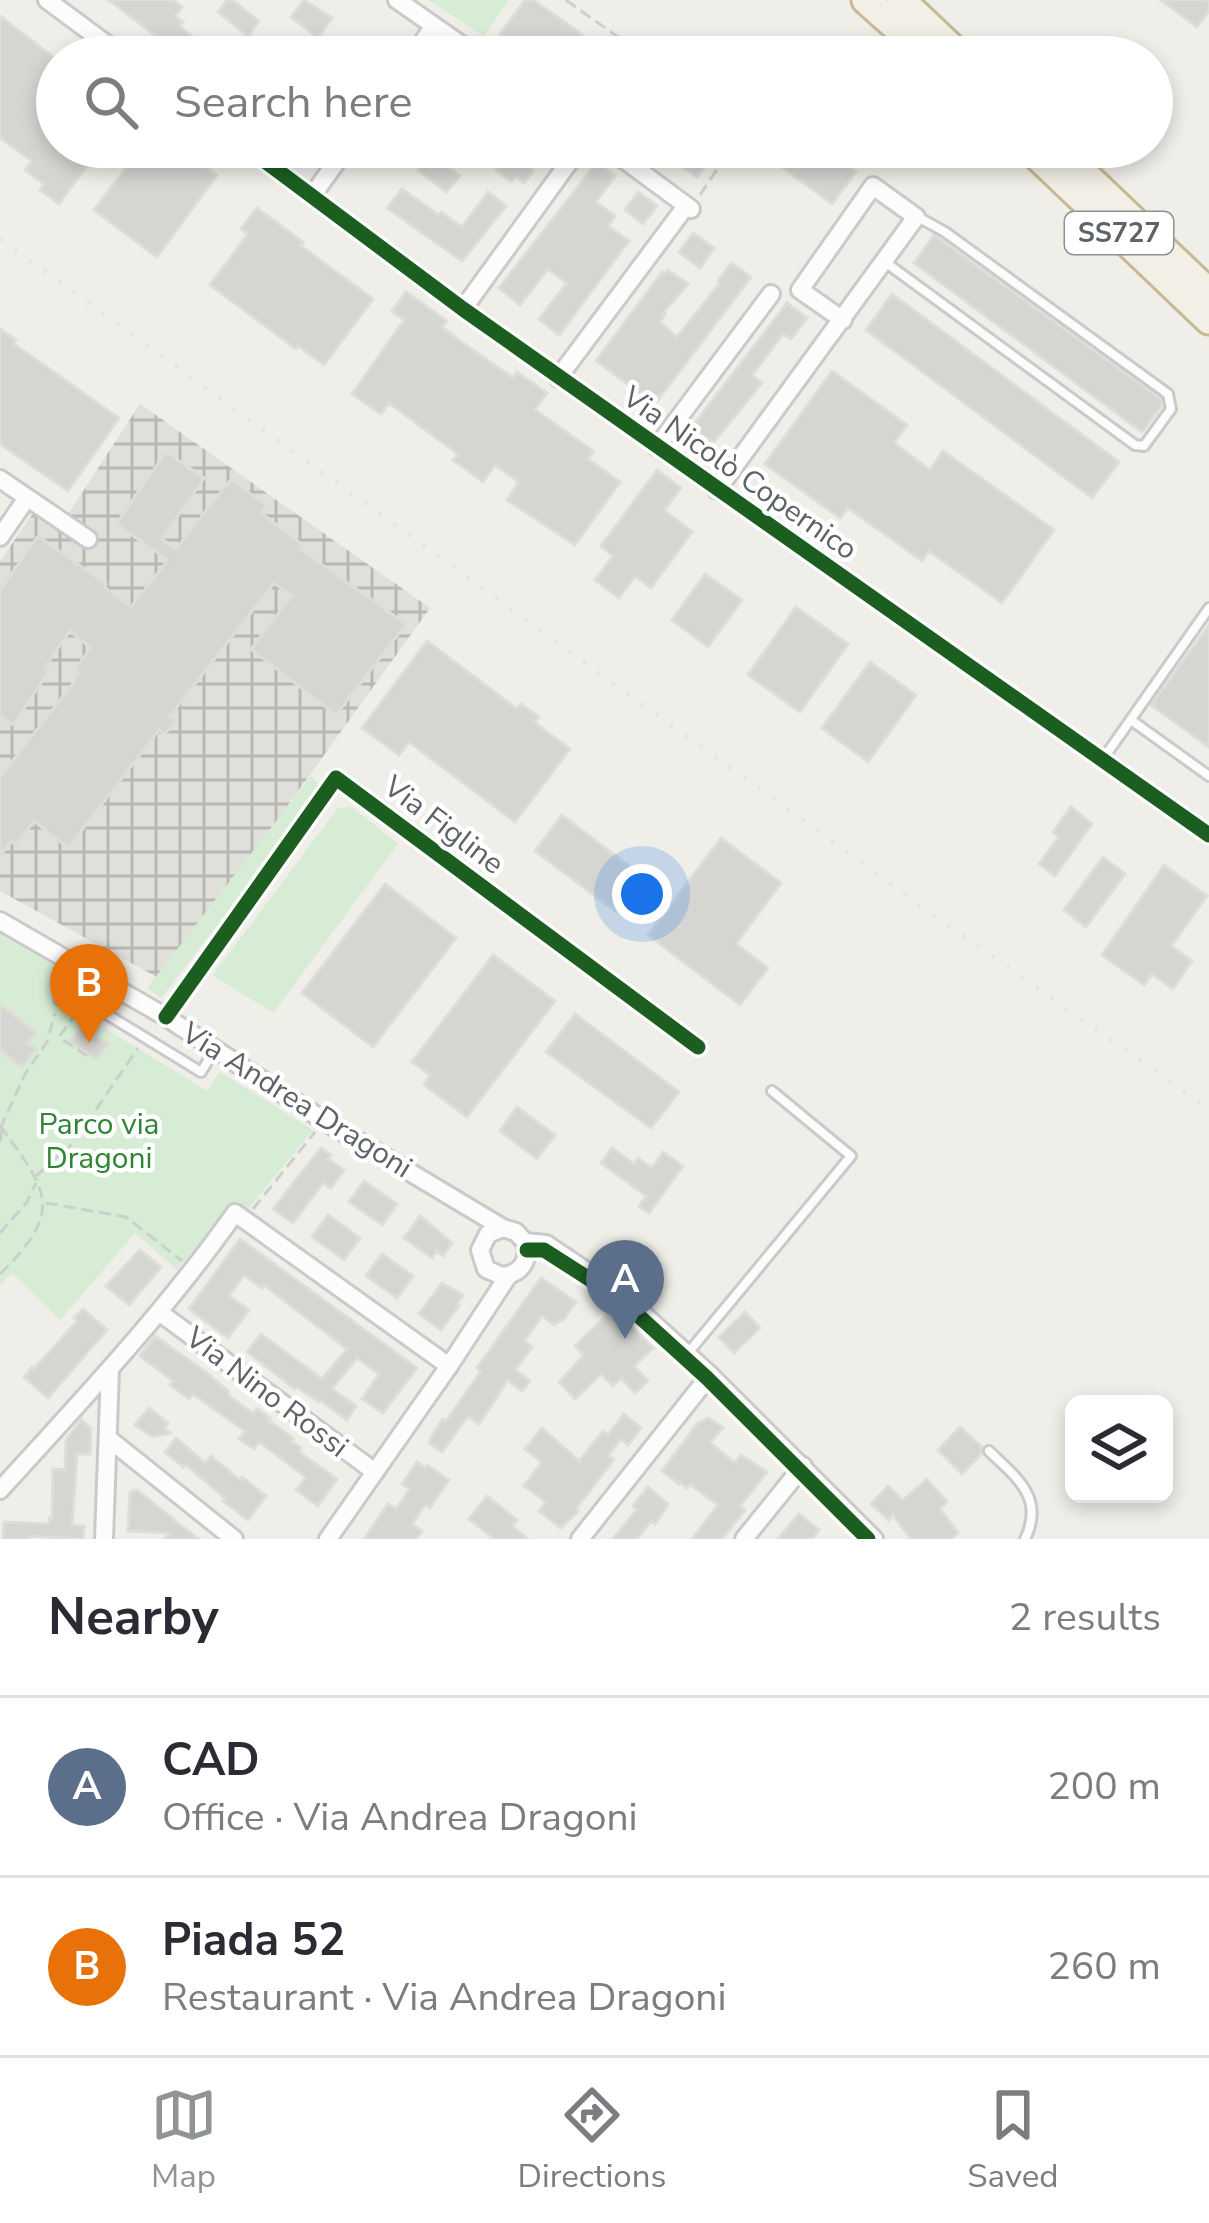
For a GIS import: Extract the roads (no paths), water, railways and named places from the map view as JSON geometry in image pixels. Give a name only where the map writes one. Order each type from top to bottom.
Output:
[{"type":"highway","points":[[866,0],[906,36]]},
{"type":"highway","points":[[901,0],[939,36]]},
{"type":"highway","name":"SS727","points":[[1050,168],[1209,320]]},
{"type":"highway","name":"SS727","points":[[1078,168],[1209,293]]},
{"type":"street","points":[[47,0],[96,36]]},
{"type":"street","points":[[398,0],[449,36]]},
{"type":"street","points":[[427,36],[434,26]]},
{"type":"street","name":"Via Nicolò Copernico","points":[[274,168],[558,378],[1209,836]]},
{"type":"street","points":[[312,196],[332,168]]},
{"type":"street","points":[[463,309],[565,168]]},
{"type":"street","points":[[558,378],[688,207],[635,168]]},
{"type":"street","points":[[717,490],[843,320],[916,217],[873,186],[800,290],[843,320]]},
{"type":"street","points":[[658,447],[771,294]]},
{"type":"street","points":[[0,478],[88,539]]},
{"type":"street","points":[[0,537],[27,498]]},
{"type":"street","name":"Via Figline","points":[[166,1017],[336,778],[698,1047]]},
{"type":"street","name":"Via Andrea Dragoni","points":[[0,921],[166,1017],[323,1120],[503,1228]]},
{"type":"street","points":[[470,1209],[484,1238],[480,1257],[491,1304]]},
{"type":"street","points":[[0,1490],[110,1370],[235,1213],[449,1366]]},
{"type":"street","points":[[484,1238],[503,1228],[516,1232],[525,1242],[526,1262],[518,1271],[508,1276],[486,1269]]},
{"type":"street","points":[[525,1242],[546,1244],[622,1295],[710,1375],[874,1539]]},
{"type":"street","points":[[328,1539],[508,1276]]},
{"type":"street","name":"Via Nino Rossi","points":[[159,1312],[375,1472]]},
{"type":"street","points":[[104,1539],[110,1370]]},
{"type":"street","points":[[580,1539],[710,1375]]},
{"type":"street","points":[[109,1439],[234,1539]]},
{"type":"street","points":[[744,1539],[802,1466]]},
{"type":"lane","points":[[884,262],[1135,445],[1144,446],[1171,410],[1168,394],[945,232],[916,217]]},
{"type":"lane","points":[[1102,760],[1209,608]]},
{"type":"lane","points":[[1131,720],[1209,776]]},
{"type":"lane","points":[[58,1000],[77,966]]},
{"type":"lane","points":[[82,999],[96,978]]},
{"type":"lane","points":[[63,988],[201,1072],[214,1051]]},
{"type":"lane","points":[[687,1354],[851,1156],[772,1091]]},
{"type":"lane","points":[[989,1451],[1033,1502],[1033,1523],[1025,1539]]},
{"type":"railway","points":[[0,239],[1209,1109]]},
{"type":"place","name":"Piada 52","points":[[89,1043]]},
{"type":"place","name":"CAD","points":[[625,1339]]},
{"type":"park label","name":"Parco via Dragoni","points":[[99,1141]]}]
